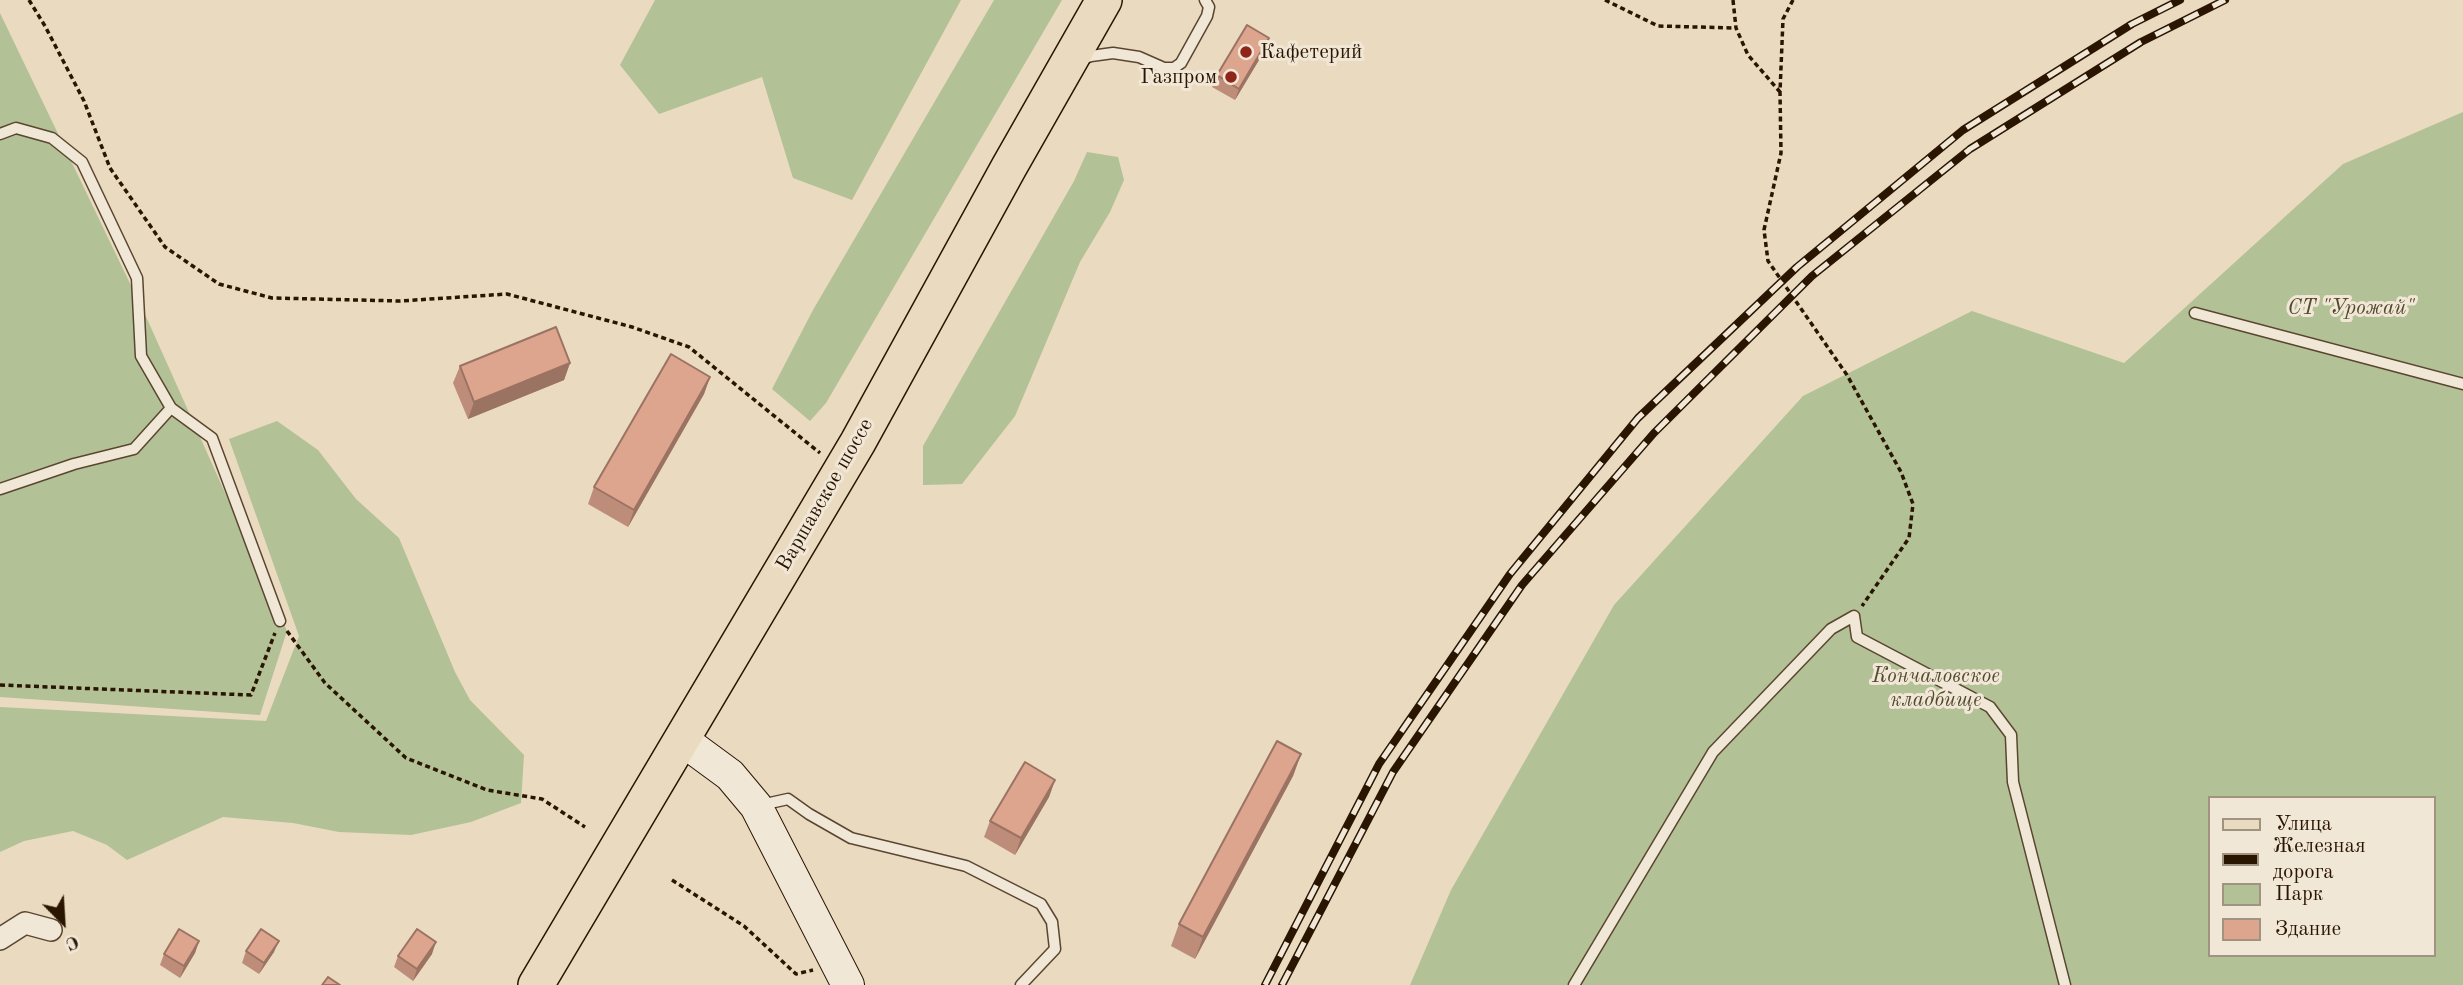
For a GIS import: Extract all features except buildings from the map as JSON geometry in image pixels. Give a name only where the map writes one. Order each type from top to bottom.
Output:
[{"type":"main road","name":"Варшавское шоссе","points":[[536,985],[841,470],[1104,0]]},
{"type":"street","points":[[681,739],[730,775],[756,806],[843,975]]},
{"type":"street","points":[[0,939],[25,923],[51,930]]},
{"type":"lane","points":[[1067,65],[1091,56],[1113,53],[1139,57],[1164,68],[1174,68],[1181,63],[1207,16],[1209,7],[1205,0]]},
{"type":"lane","points":[[0,134],[16,128],[52,138],[82,162],[137,278],[141,356],[171,408],[212,438],[280,621]]},
{"type":"lane","points":[[2195,313],[2463,384]]},
{"type":"lane","points":[[0,489],[74,464],[134,449],[171,408]]},
{"type":"lane","points":[[1574,985],[1713,752],[1831,629],[1854,616],[1857,638],[1990,707],[2011,735],[2013,782],[2065,985]]},
{"type":"lane","points":[[756,806],[788,799],[851,838],[966,866],[1041,904],[1052,922],[1055,949],[1021,985]]},
{"type":"path","points":[[29,0],[84,101],[110,168],[165,247],[219,284],[271,298],[400,301],[507,293],[632,327],[689,347],[841,470]]},
{"type":"path","points":[[1605,0],[1658,26],[1736,28]]},
{"type":"path","points":[[1733,0],[1736,28],[1748,55],[1780,92]]},
{"type":"path","points":[[1793,0],[1783,19],[1781,153],[1764,230],[1768,261],[1847,374],[1901,472],[1913,505],[1909,538],[1854,616]]},
{"type":"path","points":[[0,685],[251,695],[280,621]]},
{"type":"path","points":[[280,621],[325,683],[406,758],[487,790],[542,799],[585,827]]},
{"type":"path","points":[[673,880],[744,926],[796,974],[843,975]]},
{"type":"green space","points":[[655,0],[961,0],[852,200],[793,178],[762,77],[659,114],[620,65]]},
{"type":"green space","points":[[994,0],[1062,0],[826,403],[810,421],[772,389],[813,310]]},
{"type":"green space","points":[[0,13],[148,321],[287,631],[260,715],[0,697]]},
{"type":"green space","name":"Кончаловское кладбище","points":[[2463,112],[2463,985],[1410,985],[1451,890],[1614,605],[1803,396],[1972,311],[2124,363],[2343,164]]},
{"type":"green space","points":[[1087,152],[1118,157],[1124,180],[1110,212],[1080,262],[1015,416],[962,484],[923,485],[923,446],[1074,181]]},
{"type":"green space","points":[[277,421],[318,450],[356,499],[399,538],[455,672],[470,700],[524,755],[521,803],[471,822],[411,835],[339,832],[293,823],[223,817],[127,860],[107,845],[73,831],[24,841],[0,852],[0,707],[266,721],[299,636],[229,439]]},
{"type":"railway","points":[[1265,985],[1379,764],[1510,574],[1638,418],[1797,267],[1963,130],[2132,24],[2180,0]]},
{"type":"railway","points":[[1282,985],[1393,772],[1522,585],[1654,433],[1812,276],[1970,149],[2141,42],[2225,0]]},
{"type":"place","name":"Кафетерий","points":[[1246,52]]},
{"type":"place","name":"Газпром","points":[[1231,77]]},
{"type":"park label","name":"СТ \"Урожай\"","points":[[2351,308]]}]
